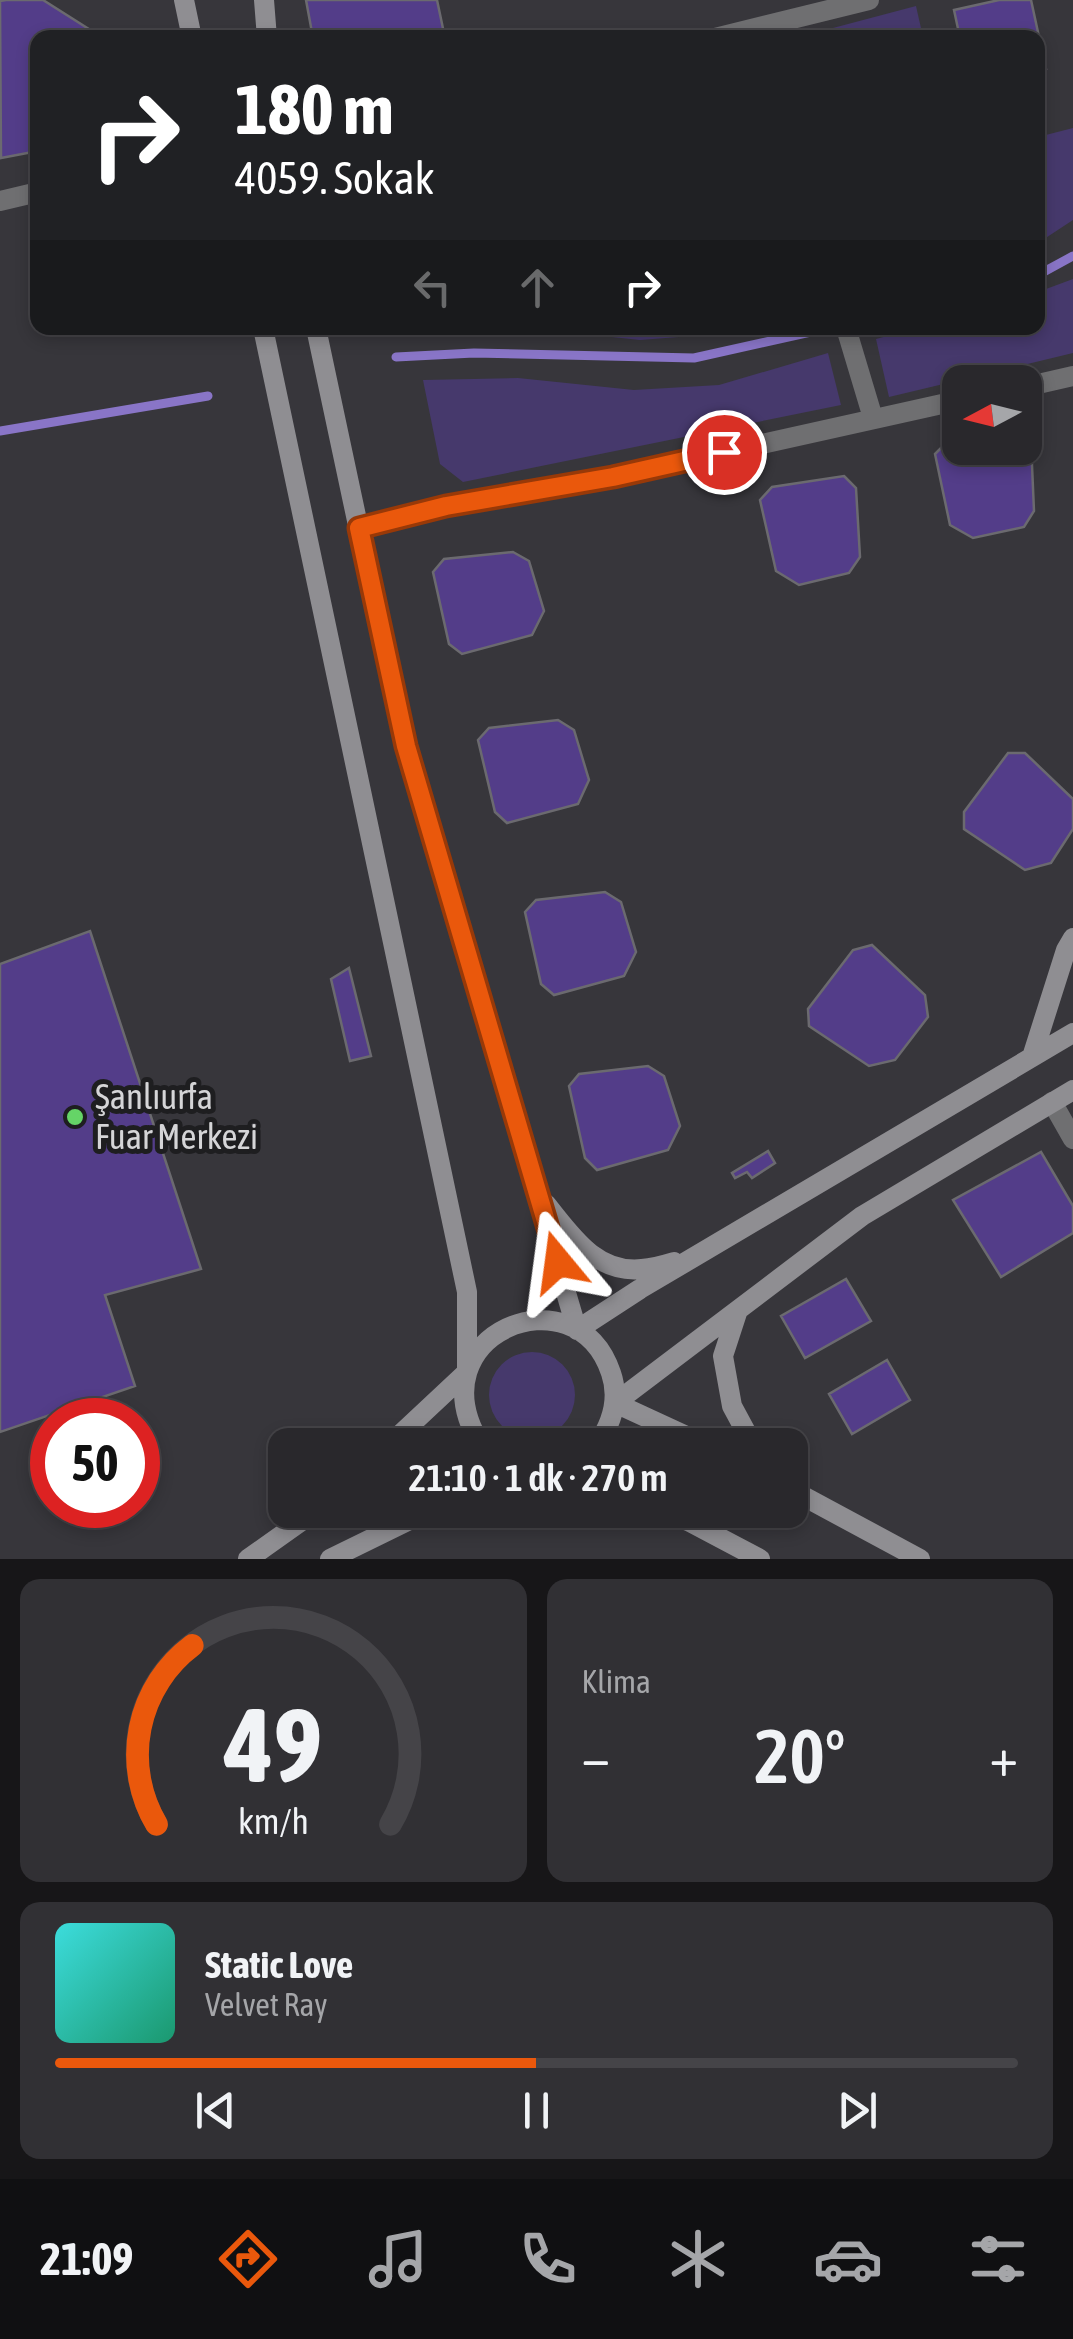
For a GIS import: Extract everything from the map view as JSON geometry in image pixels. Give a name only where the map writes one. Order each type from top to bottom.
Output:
[{"type":"main road","points":[[264,0],[266,30]]},
{"type":"main road","points":[[265,335],[467,1292],[464,1397],[471,1428]]},
{"type":"main road","points":[[318,335],[406,746],[577,1330]]},
{"type":"main road","points":[[1032,1057],[1073,938]]},
{"type":"main road","points":[[577,1330],[1073,1033]]},
{"type":"main road","points":[[615,1403],[862,1216],[1073,1090]]},
{"type":"main road","points":[[538,1194],[584,1251],[609,1264],[639,1270],[691,1259]]},
{"type":"main road","points":[[738,1310],[724,1356],[732,1406],[744,1428]]},
{"type":"main road","points":[[407,1428],[467,1372],[477,1352],[492,1336],[512,1324],[534,1320],[556,1321],[577,1330],[594,1343],[607,1361],[614,1381],[615,1403],[608,1428]]},
{"type":"main road","points":[[615,1403],[669,1428]]},
{"type":"main road","points":[[808,1498],[920,1559]]},
{"type":"main road","points":[[248,1559],[292,1528]]},
{"type":"main road","points":[[330,1559],[393,1528]]},
{"type":"main road","points":[[701,1528],[760,1559]]},
{"type":"street","points":[[170,0],[188,18]]},
{"type":"street","points":[[770,30],[869,0]]},
{"type":"street","points":[[0,201],[30,194]]},
{"type":"street","points":[[848,335],[872,418]]},
{"type":"street","points":[[1042,382],[1073,376]]},
{"type":"street","points":[[359,528],[446,506],[613,477],[942,404]]},
{"type":"street","points":[[1052,1102],[1073,1139]]},
{"type":"shaded area","points":[[916,6],[921,30],[825,30]]},
{"type":"shaded area","points":[[1073,128],[1073,220],[1045,238],[1045,135]]},
{"type":"shaded area","points":[[1073,279],[1073,353],[1023,365],[942,365],[942,384],[889,397],[876,339],[891,335],[1045,335],[1045,289]]},
{"type":"shaded area","points":[[593,335],[704,335],[640,340]]},
{"type":"shaded area","points":[[828,353],[841,405],[463,482],[440,464],[423,380],[518,378],[634,390],[719,385]]},
{"type":"shaded area","points":[[524,1353],[556,1359],[568,1371],[574,1403],[568,1419],[559,1428],[505,1428],[496,1419],[490,1403],[496,1371],[508,1359]]},
{"type":"building","points":[[43,0],[90,30],[30,30],[30,153],[1,158],[0,1]]},
{"type":"building","points":[[306,0],[437,0],[443,30],[312,30]]},
{"type":"building","points":[[999,0],[1031,0],[1038,30],[958,30],[954,10]]},
{"type":"building","points":[[942,447],[942,465],[1032,465],[1034,511],[1024,527],[973,538],[950,525],[935,454]]},
{"type":"building","points":[[844,476],[856,488],[860,557],[849,573],[799,585],[776,571],[760,500],[772,487]]},
{"type":"building","points":[[513,552],[529,561],[544,611],[532,635],[462,654],[449,644],[433,572],[444,559]]},
{"type":"building","points":[[558,720],[574,730],[589,780],[578,804],[507,823],[495,812],[478,740],[489,728]]},
{"type":"building","points":[[1008,753],[1025,753],[1073,799],[1073,829],[1051,863],[1025,870],[964,829],[964,812]]},
{"type":"building","points":[[605,892],[621,902],[636,952],[624,976],[554,995],[541,984],[525,912],[536,900]]},
{"type":"building","name":"Şanlıurfa Fuar Merkezi","points":[[90,931],[201,1269],[105,1295],[135,1386],[100,1398],[30,1398],[30,1422],[0,1432],[0,964]]},
{"type":"building","points":[[872,945],[925,995],[928,1017],[895,1060],[869,1066],[809,1026],[808,1009],[853,950]]},
{"type":"building","points":[[349,968],[371,1056],[350,1061],[331,979]]},
{"type":"building","points":[[648,1066],[664,1076],[680,1126],[668,1150],[597,1170],[585,1158],[569,1086],[579,1074]]},
{"type":"building","points":[[768,1151],[775,1163],[752,1178],[747,1172],[735,1178],[732,1173]]},
{"type":"building","points":[[1041,1152],[1073,1206],[1073,1233],[1001,1277],[953,1200]]},
{"type":"building","points":[[846,1279],[871,1321],[805,1358],[781,1316]]},
{"type":"building","points":[[887,1360],[910,1400],[852,1434],[829,1394]]},
{"type":"waterway","points":[[1045,271],[1073,256]]},
{"type":"waterway","points":[[396,357],[474,353],[694,358],[797,335]]},
{"type":"waterway","points":[[0,431],[208,396]]},
{"type":"place","name":"Şanlıurfa Fuar Merkezi","points":[[75,1117]]},
{"type":"route","points":[[558,1262],[406,746],[359,528],[446,506],[613,477],[724,452]]}]
